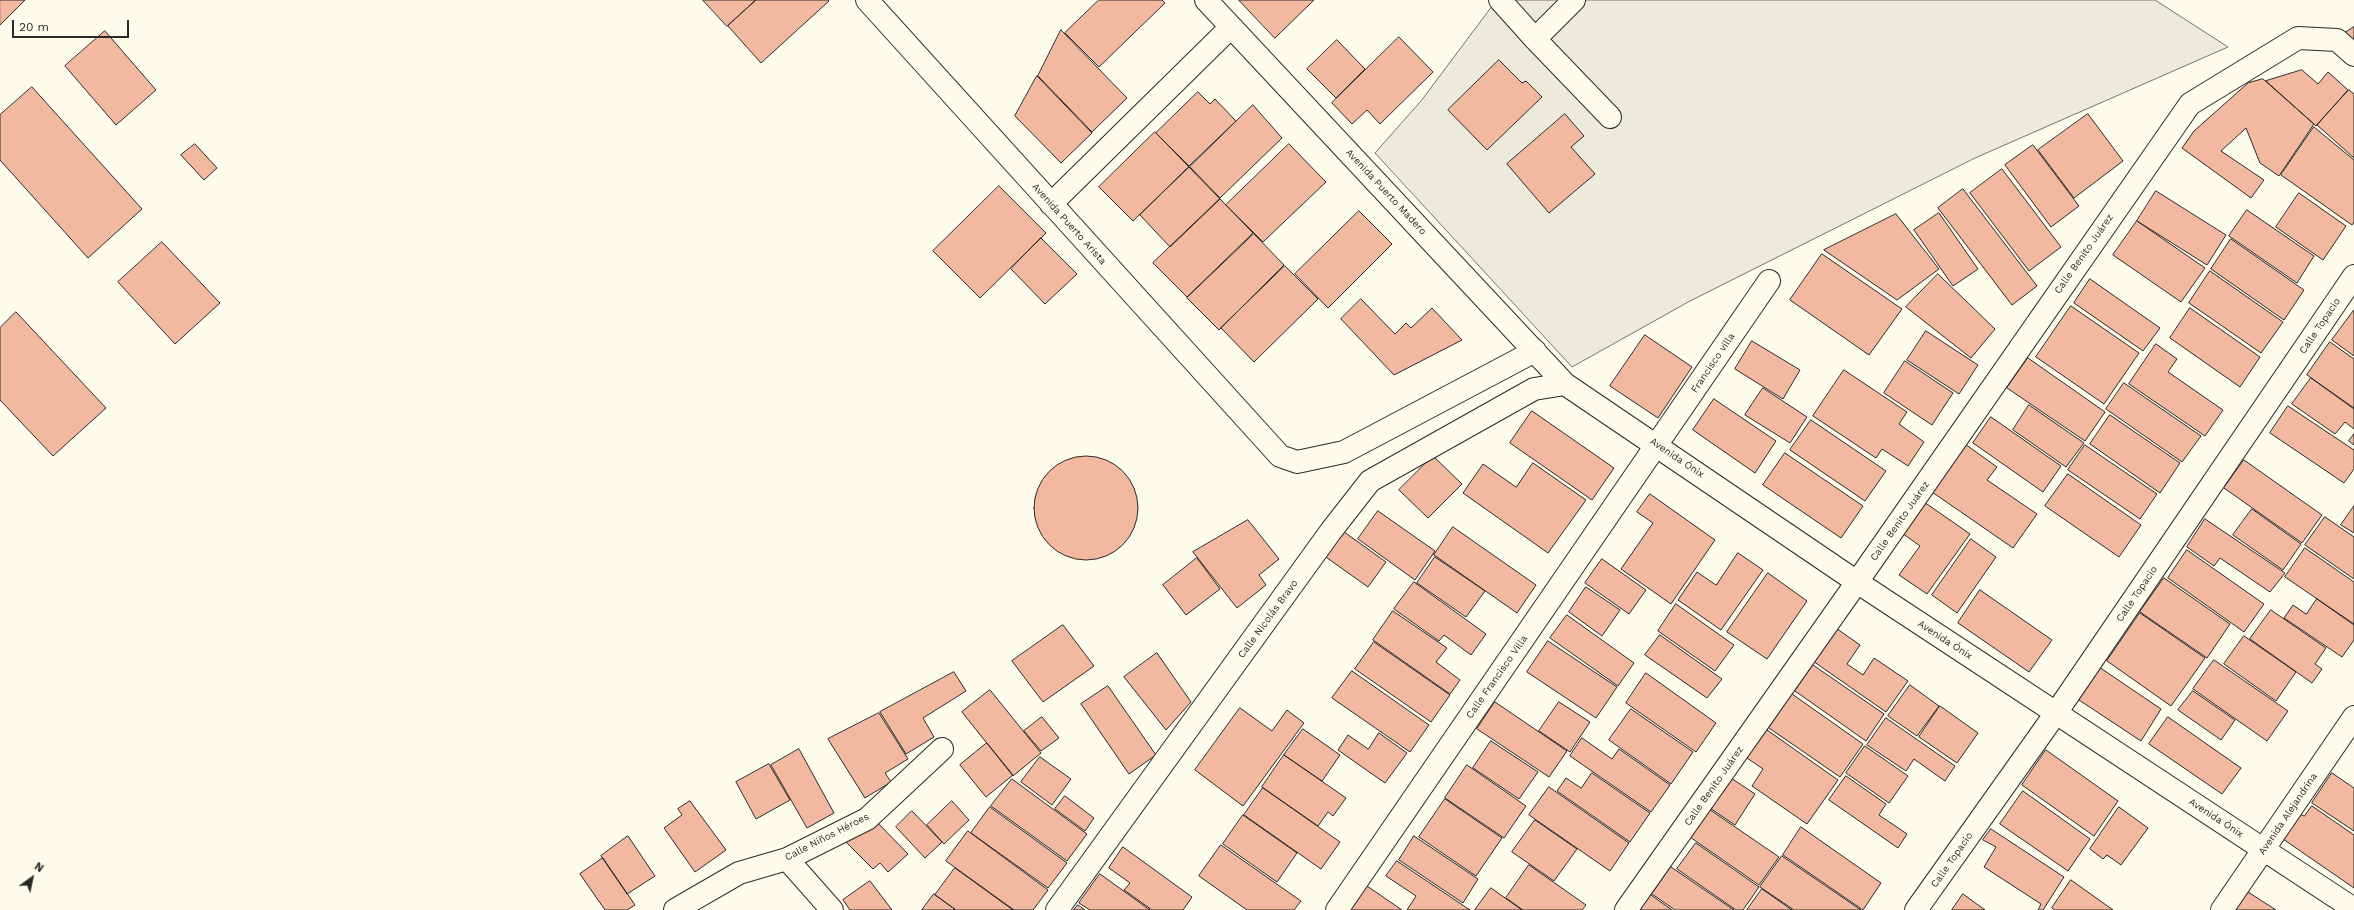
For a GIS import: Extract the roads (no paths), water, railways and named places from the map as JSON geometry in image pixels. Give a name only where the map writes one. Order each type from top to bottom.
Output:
[{"type":"street","name":"Avenida Puerto Arista","points":[[867,0],[1280,456],[1297,462],[1344,452],[1535,351]]},
{"type":"street","name":"Avenida Puerto Madero","points":[[1206,0],[1565,384]]},
{"type":"street","points":[[1500,0],[1610,118]]},
{"type":"street","points":[[1535,39],[1574,0]]},
{"type":"street","points":[[1051,204],[1231,27]]},
{"type":"street","name":"Calle Benito Juárez","points":[[1626,910],[1858,582],[2170,130],[2190,104],[2298,38],[2337,40],[2354,55]]},
{"type":"street","name":"Calle Topacio","points":[[1916,910],[2056,713],[2354,276]]},
{"type":"street","name":"Francisco villa","points":[[1657,444],[1769,281]]},
{"type":"street","name":"Avenida Ónix","points":[[1565,384],[1657,444],[1858,582],[2354,909]]},
{"type":"street","name":"Calle Nicolás Bravo","points":[[1057,910],[1331,531],[1370,481],[1534,389],[1565,384]]},
{"type":"street","name":"Calle Francisco Villa","points":[[1337,910],[1657,444]]},
{"type":"street","name":"Avenida Alejandrina","points":[[2222,910],[2354,717]]},
{"type":"street","name":"Calle Niños Héroes","points":[[674,910],[739,872],[786,859],[867,819],[942,749]]},
{"type":"street","points":[[786,859],[832,910]]}]
